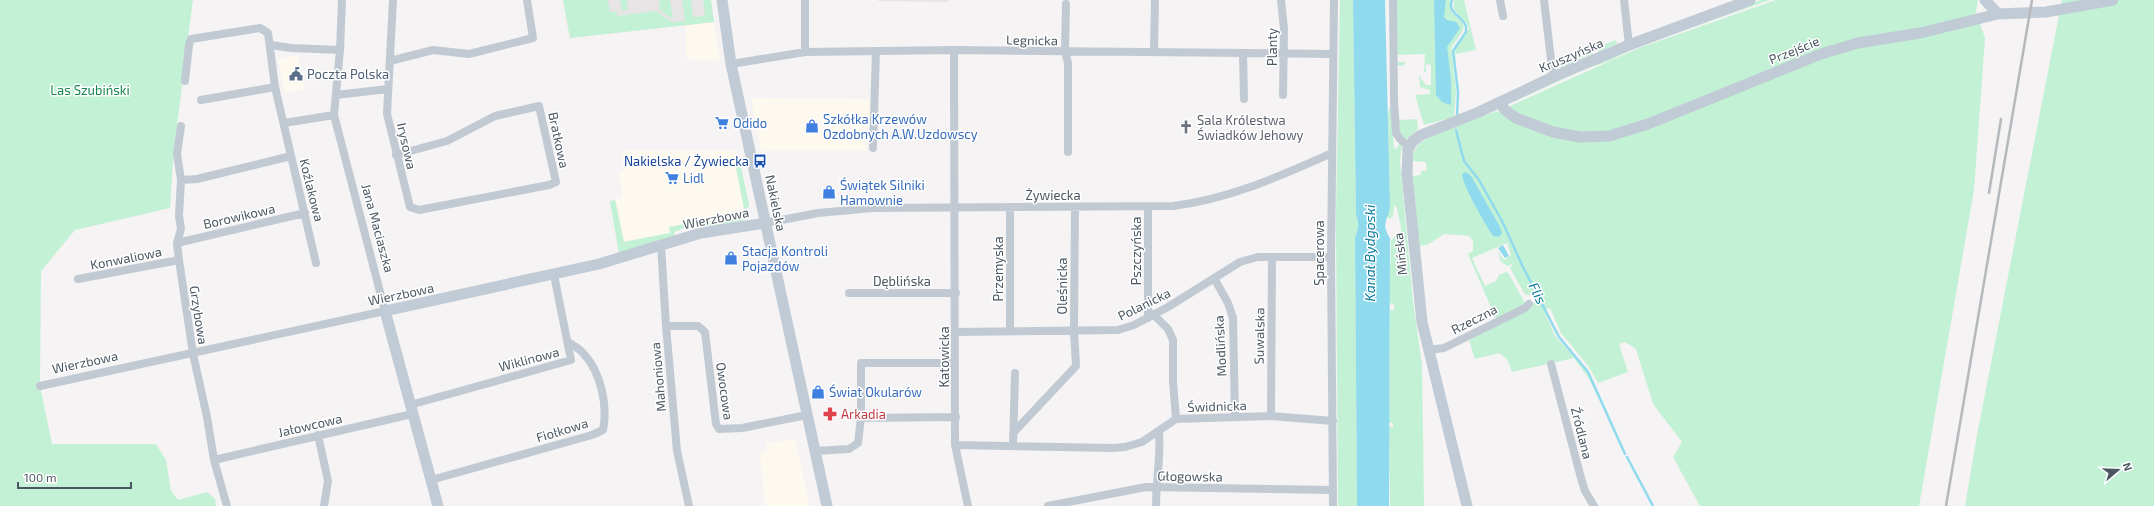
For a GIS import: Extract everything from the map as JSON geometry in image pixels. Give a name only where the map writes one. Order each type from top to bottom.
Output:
[{"type":"street","name":"Jana Maciaszka","points":[[342,0],[340,50],[334,115],[438,506]]},
{"type":"street","name":"Irysowa","points":[[393,0],[388,114],[396,155],[410,207]]},
{"type":"street","points":[[390,61],[433,50],[469,54],[533,38],[527,0]]},
{"type":"street","name":"Nakielska","points":[[722,0],[731,64],[827,506]]},
{"type":"street","points":[[805,0],[805,52]]},
{"type":"street","points":[[1154,52],[1155,0]]},
{"type":"street","name":"Planty","points":[[1281,0],[1284,54],[1283,95]]},
{"type":"street","name":"Spacerowa","points":[[1333,506],[1331,258],[1334,0]]},
{"type":"street","points":[[1393,0],[1394,101],[1396,133],[1409,147]]},
{"type":"street","points":[[1500,0],[1503,16]]},
{"type":"street","points":[[1544,0],[1553,77]]},
{"type":"street","points":[[1624,0],[1629,45]]},
{"type":"street","name":"Kruszyńska","points":[[1409,147],[1421,135],[1500,103],[1553,77],[1629,45],[1750,0]]},
{"type":"street","points":[[1985,0],[1998,14]]},
{"type":"street","name":"Przejście","points":[[1500,103],[1505,110],[1516,118],[1553,132],[1580,137],[1608,136],[1662,118],[1821,54],[1858,43],[1920,32],[1998,14],[2046,12],[2113,0]]},
{"type":"street","points":[[1066,4],[1065,52],[1068,62],[1068,152]]},
{"type":"street","name":"Koźlakowa","points":[[185,81],[188,45],[191,39],[260,28],[268,33],[271,45],[275,87],[316,263]]},
{"type":"street","points":[[271,45],[291,48],[340,50]]},
{"type":"street","name":"Legnicka","points":[[731,64],[805,52],[954,50],[1333,54]]},
{"type":"street","name":"Katowicka","points":[[954,50],[956,293],[955,445],[968,506]]},
{"type":"street","points":[[873,148],[876,51]]},
{"type":"street","points":[[1243,53],[1244,99]]},
{"type":"street","points":[[201,100],[275,87]]},
{"type":"street","points":[[336,95],[388,89]]},
{"type":"street","name":"Bratkowa","points":[[396,155],[447,141],[494,116],[539,106],[556,182],[549,185],[419,210],[410,207]]},
{"type":"street","points":[[284,123],[334,115]]},
{"type":"street","name":"Grzybowa","points":[[181,126],[177,154],[181,180],[179,216],[181,229],[177,243],[179,260],[193,354],[207,417],[214,460],[227,506]]},
{"type":"street","name":"Mińska","points":[[1409,147],[1406,161],[1420,311],[1428,350],[1467,506]]},
{"type":"street","name":"Żywiecka","points":[[766,223],[850,209],[955,207],[1148,208],[1193,204],[1231,194],[1332,153]]},
{"type":"street","points":[[181,180],[197,179],[291,156]]},
{"type":"street","name":"Przemyska","points":[[1010,207],[1010,330]]},
{"type":"street","name":"Oleśnicka","points":[[1014,432],[1076,366],[1074,330],[1075,208]]},
{"type":"street","name":"Pszczyńska","points":[[1148,208],[1150,316]]},
{"type":"street","name":"Borowikowa","points":[[177,243],[305,213]]},
{"type":"street","name":"Wierzbowa","points":[[40,386],[554,275],[701,233],[766,223]]},
{"type":"street","name":"Mahoniowa","points":[[662,245],[666,326],[677,451],[689,506]]},
{"type":"street","name":"Polanicka","points":[[956,332],[1010,330],[1118,330],[1134,325],[1168,307],[1244,260],[1272,257],[1331,258]]},
{"type":"street","name":"Suwalska","points":[[1270,416],[1272,257]]},
{"type":"street","name":"Konwaliowa","points":[[78,279],[179,260]]},
{"type":"street","name":"Wiklinowa","points":[[411,409],[571,360],[554,275]]},
{"type":"street","name":"Modlińska","points":[[1214,278],[1228,302],[1233,318],[1235,417]]},
{"type":"street","name":"Dęblińska","points":[[849,293],[956,293]]},
{"type":"street","name":"Rzeczna","points":[[1428,350],[1444,348],[1525,308],[1529,304]]},
{"type":"street","points":[[1164,325],[1168,307]]},
{"type":"street","points":[[1150,316],[1164,325],[1173,340],[1173,382],[1176,419]]},
{"type":"street","name":"Owocowa","points":[[666,326],[698,326],[706,332],[716,424],[719,429],[742,428],[807,415]]},
{"type":"street","name":"Fiołkowa","points":[[431,480],[592,435],[603,430],[606,415],[601,389],[594,369],[583,352],[568,342]]},
{"type":"street","points":[[571,360],[587,358]]},
{"type":"street","points":[[815,451],[855,446],[860,440],[861,363],[956,363]]},
{"type":"street","name":"Źródlana","points":[[1551,364],[1581,478],[1585,491],[1594,506]]},
{"type":"street","points":[[1013,445],[1015,373]]},
{"type":"street","name":"Jałowcowa","points":[[214,460],[318,435],[411,409]]},
{"type":"street","name":"Świdnicka","points":[[955,445],[1013,445],[1074,448],[1125,447],[1142,442],[1176,419],[1270,416],[1333,421]]},
{"type":"street","points":[[861,418],[956,417]]},
{"type":"street","points":[[1156,506],[1156,487],[1160,456],[1159,431]]},
{"type":"street","points":[[318,435],[328,481],[324,506]]},
{"type":"street","name":"Głogowska","points":[[1052,506],[1127,490],[1156,487],[1333,490]]},
{"type":"shaded area","points":[[563,0],[711,0],[714,22],[570,38]]},
{"type":"shaded area","points":[[948,0],[948,2],[878,1]]},
{"type":"shaded area","points":[[714,22],[720,61],[686,59],[686,25]]},
{"type":"shaded area","points":[[298,55],[305,88],[285,93],[278,59]]},
{"type":"shaded area","name":"Szkółka Krzewów Ozdobnych A.W.Uzdowscy","points":[[751,98],[871,99],[871,124],[866,129],[866,151],[761,151]]},
{"type":"shaded area","points":[[622,151],[736,151],[748,207],[692,223],[670,233],[624,241],[616,199],[622,198],[619,171],[624,170]]},
{"type":"shaded area","points":[[795,439],[810,506],[765,506],[760,453],[767,451],[766,443]]},
{"type":"green space","name":"Las Szubiński","points":[[0,0],[193,0],[174,148],[170,208],[75,230],[41,271],[40,386],[52,444],[156,444],[166,460],[171,491],[178,500],[207,492],[215,499],[216,506],[0,506]]},
{"type":"green space","points":[[563,0],[608,0],[610,12],[616,12],[617,16],[656,11],[672,22],[685,21],[682,0],[691,0],[693,17],[705,16],[703,0],[711,0],[714,22],[570,38]]},
{"type":"green space","points":[[620,0],[627,0],[628,10],[622,11]]},
{"type":"green space","points":[[659,0],[670,0],[673,19],[660,10]]},
{"type":"green space","points":[[1340,0],[1353,0],[1356,215],[1358,221],[1358,228],[1355,237],[1357,506],[1338,506],[1336,216]]},
{"type":"green space","points":[[1395,0],[1450,0],[1451,11],[1464,25],[1462,32],[1451,48],[1456,91],[1454,117],[1424,125],[1415,95],[1430,94],[1430,90],[1420,87],[1419,75],[1426,85],[1431,85],[1431,65],[1426,64],[1426,72],[1424,72],[1425,54],[1397,55],[1397,62],[1406,62],[1403,66],[1396,65]]},
{"type":"green space","points":[[1454,0],[1464,0],[1476,50],[1456,54],[1456,62],[1455,50],[1469,29],[1467,23],[1454,10]]},
{"type":"green space","points":[[1761,0],[1770,0],[1639,46],[1609,61],[1583,70],[1516,101],[1513,101],[1635,46]]},
{"type":"green space","points":[[1776,0],[1978,0],[1976,12],[1985,38],[1974,190],[1919,506],[1700,506],[1673,457],[1682,442],[1653,404],[1636,349],[1625,342],[1619,344],[1628,372],[1598,383],[1589,367],[1561,333],[1550,308],[1544,310],[1555,336],[1582,365],[1600,396],[1604,409],[1589,379],[1574,358],[1512,372],[1507,359],[1499,353],[1475,359],[1469,340],[1531,306],[1538,298],[1535,294],[1527,295],[1524,293],[1510,268],[1514,263],[1508,266],[1501,262],[1498,252],[1504,260],[1511,255],[1507,243],[1472,258],[1485,286],[1496,281],[1499,275],[1506,272],[1509,274],[1525,303],[1524,306],[1496,319],[1468,254],[1473,251],[1473,241],[1469,236],[1444,234],[1427,245],[1419,246],[1413,176],[1421,175],[1421,171],[1427,171],[1426,162],[1413,161],[1414,152],[1419,144],[1434,135],[1496,111],[1503,114],[1510,106],[1639,48]]},
{"type":"green space","points":[[2062,0],[2154,0],[2154,506],[1965,506],[1977,435]]},
{"type":"green space","points":[[1616,40],[1617,44],[1598,52],[1597,47]]},
{"type":"green space","points":[[1592,49],[1593,54],[1575,61],[1573,56]]},
{"type":"green space","points":[[1572,56],[1574,62],[1562,67],[1557,66],[1556,62]]},
{"type":"green space","points":[[1391,107],[1394,148],[1396,149],[1400,143],[1402,145],[1400,162],[1413,301],[1422,365],[1424,506],[1390,506],[1389,427],[1393,427],[1393,423],[1389,422],[1390,310],[1394,310],[1394,304],[1389,303],[1391,241],[1395,236],[1401,239],[1401,226],[1396,206],[1394,206],[1393,217],[1389,219],[1387,216],[1390,205],[1388,117],[1389,108]]},
{"type":"green space","points":[[1399,118],[1401,120],[1417,119],[1418,129],[1406,140],[1400,135]]},
{"type":"green space","points":[[740,162],[749,205],[749,207],[744,209],[735,163]]},
{"type":"green space","points":[[615,200],[624,242],[670,233],[669,227],[690,223],[692,225],[674,232],[675,237],[619,254],[610,201]]},
{"type":"green space","points":[[736,213],[742,217],[743,221],[709,227],[705,226],[704,224]]},
{"type":"water","name":"Kanał Bydgoski","points":[[1353,0],[1385,0],[1390,205],[1385,225],[1390,238],[1389,506],[1357,506],[1355,237],[1358,228],[1358,221],[1356,215]]},
{"type":"water","points":[[1434,0],[1446,0],[1444,17],[1447,20],[1456,22],[1460,28],[1447,47],[1451,80],[1451,105],[1442,102],[1436,95]]},
{"type":"water","points":[[1466,172],[1471,176],[1499,225],[1502,233],[1499,237],[1493,236],[1470,196],[1462,174]]},
{"type":"water","points":[[1503,245],[1509,256],[1505,258],[1498,248]]},
{"type":"waterway","name":"Flis","points":[[1452,0],[1451,4],[1453,11],[1466,26],[1466,32],[1453,51],[1458,92],[1457,116]]},
{"type":"waterway","name":"Flis","points":[[1456,130],[1464,161],[1479,180],[1502,221],[1523,267],[1559,337],[1588,372],[1625,454]]},
{"type":"waterway","name":"Flis","points":[[1627,457],[1653,506]]},
{"type":"railway","points":[[1946,506],[2032,0]]},
{"type":"railway","points":[[1989,193],[2001,119]]},
{"type":"place","name":"Poczta Polska","points":[[296,74]]},
{"type":"place","name":"Odido","points":[[722,123]]},
{"type":"place","name":"Szkółka Krzewów Ozdobnych A.W.Uzdowscy","points":[[812,126]]},
{"type":"place","name":"Sala Królestwa Świadków Jehowy","points":[[1186,127]]},
{"type":"place","name":"Nakielska / Żywiecka","points":[[760,161]]},
{"type":"place","name":"Lidl","points":[[672,178]]},
{"type":"place","name":"Świątek Silniki Hamownie","points":[[829,192]]},
{"type":"place","name":"Stacja Kontroli Pojazdów","points":[[731,258]]},
{"type":"place","name":"Świat Okularów","points":[[818,392]]},
{"type":"place","name":"Arkadia","points":[[830,414]]}]
